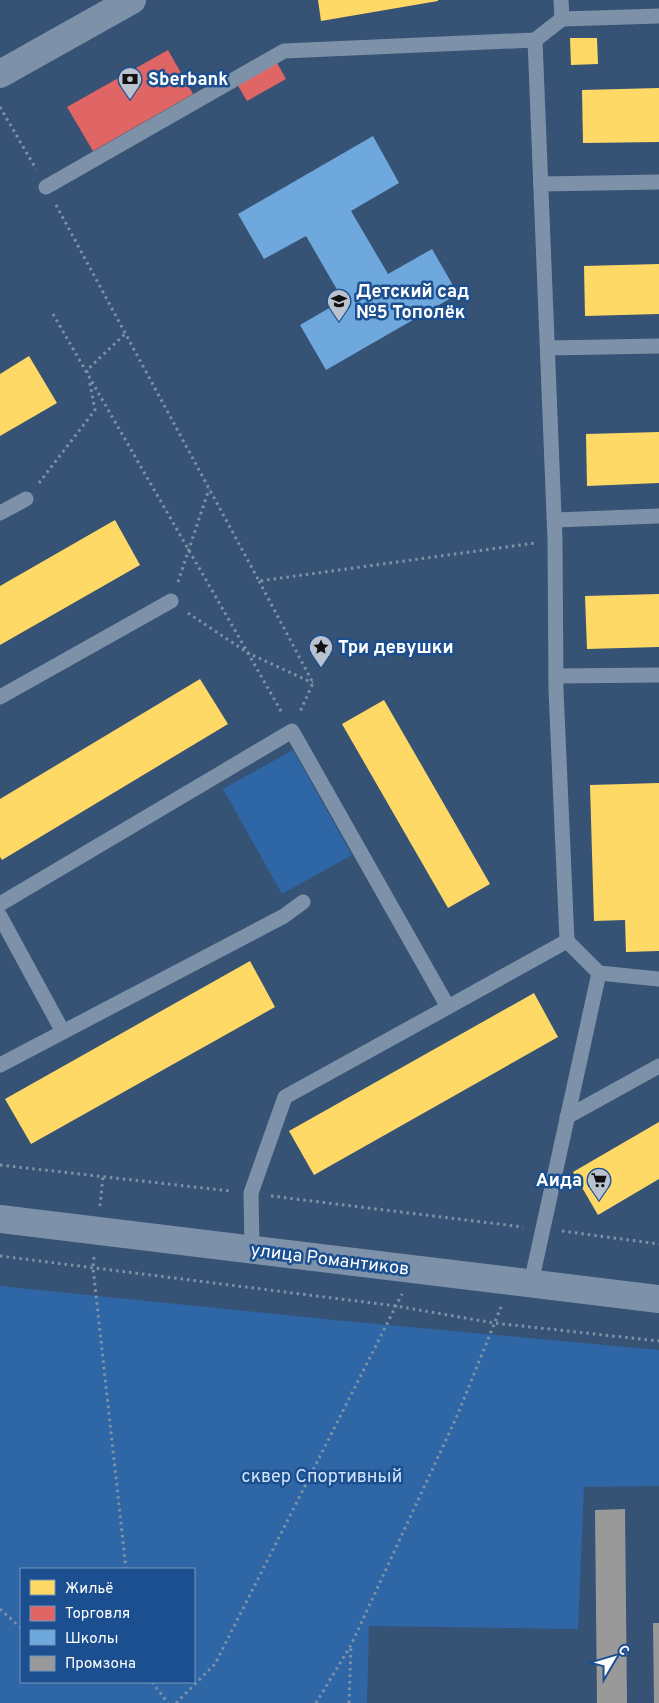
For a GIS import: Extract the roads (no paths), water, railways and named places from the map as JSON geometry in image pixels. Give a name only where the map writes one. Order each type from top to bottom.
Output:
[{"type":"street","points":[[3,67],[132,0]]},
{"type":"street","name":"улица Романтиков","points":[[0,1219],[659,1299]]},
{"type":"lane","points":[[561,0],[562,19]]},
{"type":"lane","points":[[46,187],[284,51],[536,40],[562,19],[659,16]]},
{"type":"lane","points":[[536,40],[556,540],[556,676],[568,941],[599,973],[659,979]]},
{"type":"lane","points":[[541,184],[659,182]]},
{"type":"lane","points":[[548,348],[659,346]]},
{"type":"lane","points":[[0,513],[26,499]]},
{"type":"lane","points":[[554,520],[659,516]]},
{"type":"lane","points":[[0,697],[171,601]]},
{"type":"lane","points":[[556,676],[659,675]]},
{"type":"lane","points":[[0,904],[292,731],[448,1006]]},
{"type":"lane","points":[[0,1065],[284,916],[303,902]]},
{"type":"lane","points":[[0,916],[63,1032]]},
{"type":"lane","points":[[252,1249],[251,1193],[285,1097],[568,941]]},
{"type":"lane","points":[[521,1282],[542,1229],[599,973]]},
{"type":"lane","points":[[567,1117],[659,1066]]},
{"type":"place","name":"Sberbank","points":[[130,100]]},
{"type":"place","name":"Детский сад №5 Тополёк","points":[[339,322]]},
{"type":"place","name":"Три девушки","points":[[321,668]]},
{"type":"place","name":"Аида","points":[[599,1201]]},
{"type":"park label","name":"сквер Спортивный","points":[[322,1476]]}]
